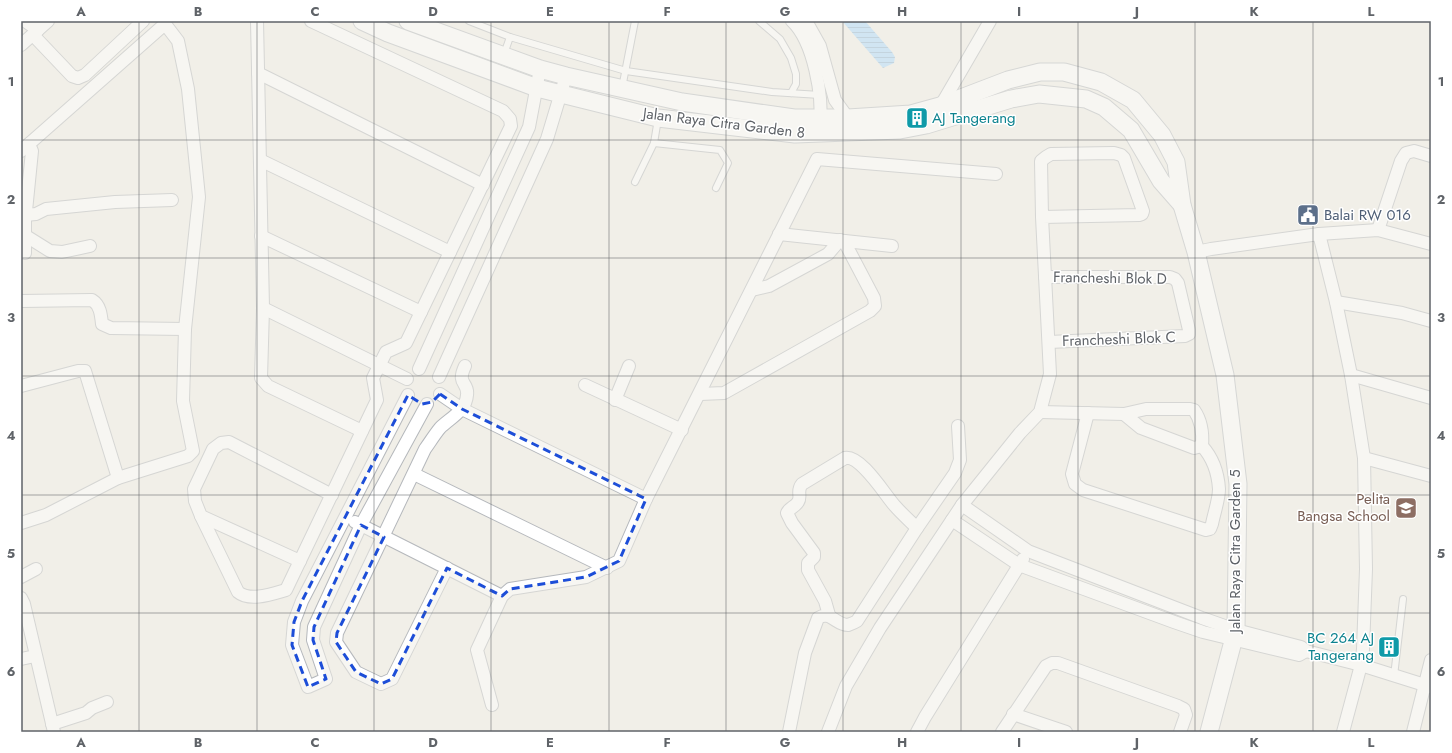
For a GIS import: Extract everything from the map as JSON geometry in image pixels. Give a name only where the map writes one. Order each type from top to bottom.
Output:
[{"type":"street","points":[[25,21],[36,32],[72,76],[78,78],[85,75],[143,21]]},
{"type":"street","points":[[21,45],[48,21]]},
{"type":"street","points":[[257,21],[263,308],[261,378],[268,386],[362,431]]},
{"type":"street","points":[[311,21],[503,111],[507,114],[511,126],[406,343],[386,352],[373,378],[377,398],[332,495],[286,590],[249,597],[243,596],[238,592],[201,516],[195,501],[194,489],[213,449],[221,443],[229,442],[332,495]]},
{"type":"street","name":"Jalan Raya Citra Garden 8","points":[[362,21],[388,33],[537,88],[561,95],[658,118],[795,134],[848,118],[941,113],[1011,98],[1039,94],[1086,99],[1104,107],[1131,130],[1161,181],[1182,205]]},
{"type":"street","name":"Jalan Raya Citra Garden 8","points":[[408,21],[540,69],[566,76],[682,102],[794,118],[820,126],[900,130],[926,125],[941,113],[1008,80],[1040,72],[1064,72],[1101,82],[1133,100],[1162,135],[1176,162],[1182,205]]},
{"type":"street","points":[[792,21],[796,24],[807,45],[818,80],[820,95],[820,126]]},
{"type":"street","points":[[806,21],[820,46],[835,100],[848,118]]},
{"type":"street","points":[[941,113],[990,21]]},
{"type":"street","points":[[21,523],[46,515],[118,478],[188,456],[193,451],[182,401],[185,330],[199,197],[188,90],[178,41],[165,24],[25,147],[32,151],[25,215],[26,236],[24,253]]},
{"type":"street","points":[[420,369],[529,127],[540,69]]},
{"type":"street","points":[[258,73],[482,185]]},
{"type":"street","points":[[439,377],[430,370],[420,369],[414,371],[407,379],[406,390],[408,396],[416,403],[427,404],[432,402],[440,394],[441,388],[439,377],[547,139],[566,76]]},
{"type":"street","points":[[1378,230],[1401,160],[1406,153],[1414,151],[1431,156]]},
{"type":"street","points":[[828,732],[846,686],[880,628],[962,505],[1020,433],[1040,412],[1050,374],[1042,217],[1041,161],[1046,156],[1051,154],[1120,154],[1124,158],[1143,211],[1142,214],[1139,215],[1042,217]]},
{"type":"street","points":[[492,705],[477,650],[502,596],[510,589],[586,578],[619,561],[646,499],[817,159],[996,174]]},
{"type":"street","points":[[260,160],[450,252]]},
{"type":"street","points":[[25,215],[36,214],[46,209],[115,202],[172,200]]},
{"type":"street","name":"Jalan Raya Citra Garden 5","points":[[1182,205],[1196,252],[1225,375],[1238,484],[1235,635],[1209,732]]},
{"type":"street","points":[[1196,252],[1319,234],[1378,230],[1431,244]]},
{"type":"street","points":[[779,234],[892,246]]},
{"type":"street","points":[[1319,234],[1336,302],[1351,376],[1364,458],[1366,569],[1363,649],[1361,665],[1343,732]]},
{"type":"street","points":[[26,236],[50,251],[62,252],[90,246]]},
{"type":"street","points":[[261,236],[421,312]]},
{"type":"street","points":[[752,290],[769,286],[828,254],[842,241]]},
{"type":"street","points":[[700,394],[724,393],[870,311],[875,306],[874,298],[842,241]]},
{"type":"street","name":"Francheshi Blok D","points":[[1045,277],[1170,277],[1175,279],[1178,283],[1189,334]]},
{"type":"street","points":[[21,301],[92,300],[102,312],[102,324],[111,328],[185,330]]},
{"type":"street","points":[[1336,302],[1402,313],[1431,321]]},
{"type":"street","points":[[263,308],[407,379]]},
{"type":"street","name":"Francheshi Blok C","points":[[1049,342],[1185,336],[1189,334]]},
{"type":"street","points":[[447,568],[392,679],[381,684],[356,672],[336,642],[337,633],[425,449],[440,429],[462,409],[468,396],[467,389],[462,382],[462,374],[465,366]]},
{"type":"street","points":[[615,400],[629,366]]},
{"type":"street","points":[[21,386],[78,371],[85,371],[118,478]]},
{"type":"street","points":[[1351,376],[1431,398]]},
{"type":"street","points":[[585,385],[682,430]]},
{"type":"street","points":[[440,394],[462,409],[646,499]]},
{"type":"street","points":[[408,396],[302,601],[294,622],[292,645],[308,687],[326,679],[313,640],[314,628],[361,525],[427,404]]},
{"type":"street","points":[[1040,412],[1088,413],[1124,414],[1146,409],[1194,410],[1197,415],[1203,437],[1202,446],[1213,462],[1219,490],[1210,529],[1206,530],[1083,490],[1075,484],[1072,474],[1088,413]]},
{"type":"street","points":[[1124,414],[1141,428],[1194,448],[1202,446]]},
{"type":"street","points":[[789,732],[805,653],[818,618],[829,615],[843,624],[849,625],[857,621],[917,528],[955,473],[960,460],[958,426]]},
{"type":"street","points":[[829,615],[825,601],[808,570],[808,563],[814,557],[814,553],[787,515],[787,512],[799,501],[800,498],[798,491],[802,484],[845,458],[850,458],[865,469],[894,505],[917,528]]},
{"type":"street","points":[[1364,458],[1431,476]]},
{"type":"street","points":[[414,474],[607,568]]},
{"type":"street","points":[[962,505],[1028,551],[1179,610],[1235,635],[1299,655],[1306,651],[1361,665],[1428,686]]},
{"type":"street","points":[[201,516],[300,561]]},
{"type":"street","points":[[345,516],[502,596]]},
{"type":"street","points":[[952,520],[1020,566],[1203,632],[1235,635]]},
{"type":"street","points":[[917,732],[1028,551]]},
{"type":"street","points":[[21,577],[36,569]]},
{"type":"street","points":[[21,598],[24,604],[53,728],[107,702]]},
{"type":"street","points":[[1174,622],[1179,610]]},
{"type":"street","points":[[21,659],[35,656]]},
{"type":"street","points":[[1413,732],[1428,686],[1431,660]]},
{"type":"street","points":[[1002,732],[1046,666],[1052,663],[1058,663],[1184,709],[1186,715],[1180,732]]},
{"type":"street","points":[[1014,714],[1066,732]]},
{"type":"lane","points":[[468,21],[510,37],[626,71],[772,92],[820,95]]},
{"type":"lane","points":[[622,89],[635,21]]},
{"type":"lane","points":[[759,21],[780,39],[791,58],[796,74],[796,84],[791,93]]},
{"type":"lane","points":[[504,55],[510,37]]},
{"type":"lane","points":[[635,182],[654,143],[658,118]]},
{"type":"lane","points":[[654,143],[720,150],[728,163],[716,188]]},
{"type":"lane","points":[[1394,676],[1403,600]]},
{"type":"highlighted area","points":[[440,394],[462,409],[646,499],[619,561],[586,577],[510,589],[502,596],[447,568],[392,679],[381,684],[356,672],[336,642],[337,633],[384,537],[361,525],[314,627],[313,640],[326,679],[308,687],[292,645],[294,622],[302,601],[408,395],[422,404],[432,402]]},
{"type":"water","points":[[842,21],[865,21],[892,52],[895,57],[894,63],[883,68]]},
{"type":"place","name":"AJ Tangerang","points":[[917,118]]},
{"type":"place","name":"Balai RW 016","points":[[1308,215]]},
{"type":"place","name":"Pelita Bangsa School","points":[[1406,508]]},
{"type":"place","name":"BC 264 AJ Tangerang","points":[[1389,647]]}]
